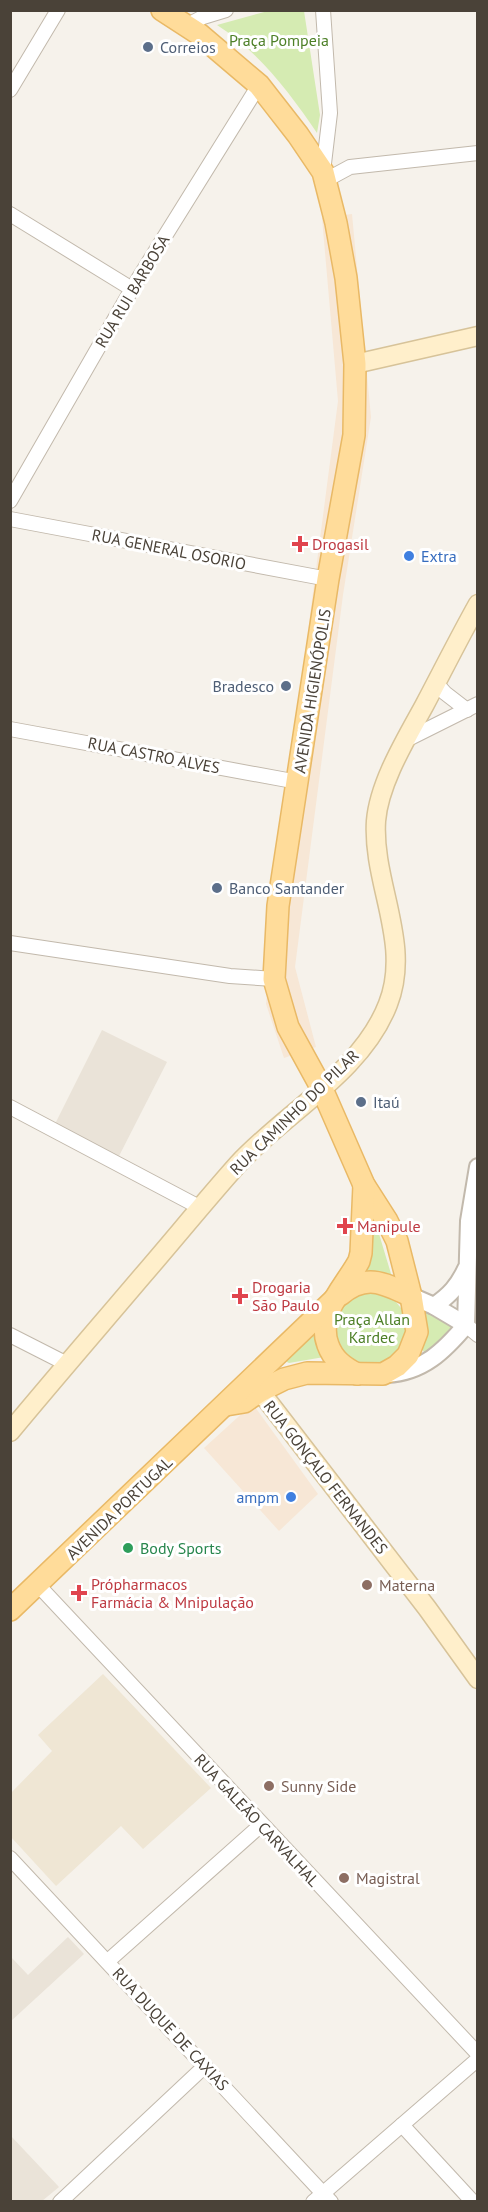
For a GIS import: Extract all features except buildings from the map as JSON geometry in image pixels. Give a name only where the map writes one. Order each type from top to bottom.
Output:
[{"type":"main road","points":[[162,10],[199,34],[259,85],[298,135],[324,176]]},
{"type":"main road","name":"AVENIDA HIGIENÓPOLIS","points":[[324,176],[336,223],[346,279],[355,364],[354,435],[328,579],[278,906],[273,979],[288,1027],[322,1089],[364,1185],[387,1221],[396,1241],[411,1296]]},
{"type":"main road","points":[[355,364],[477,336]]},
{"type":"main road","name":"RUA CAMINHO DO PILAR","points":[[10,1432],[248,1153],[322,1089],[356,1055],[377,1028],[389,1002],[396,966],[395,937],[379,863],[376,821],[381,795],[405,740],[477,604]]},
{"type":"main road","name":"AVENIDA HIGIENÓPOLIS","points":[[336,1298],[355,1268],[361,1253],[364,1185]]},
{"type":"main road","name":"AVENIDA PORTUGAL","points":[[10,1610],[336,1298],[353,1286],[371,1282],[383,1283],[411,1296]]},
{"type":"main road","points":[[383,1374],[404,1361],[415,1341],[417,1332],[411,1296]]},
{"type":"main road","points":[[336,1298],[325,1321],[327,1343],[337,1362],[357,1374]]},
{"type":"main road","points":[[260,1391],[257,1383],[258,1377],[272,1360]]},
{"type":"main road","name":"AVENIDA PORTUGAL","points":[[226,1405],[244,1402],[284,1379],[307,1373],[383,1374]]},
{"type":"main road","name":"RUA GONÇALO FERNANDES","points":[[260,1391],[352,1509],[477,1679]]},
{"type":"street","points":[[10,90],[58,10]]},
{"type":"street","points":[[186,26],[203,17],[226,10]]},
{"type":"street","name":"AVENIDA HIGIENÓPOLIS","points":[[323,10],[330,113],[324,176]]},
{"type":"street","name":"RUA RUI BARBOSA","points":[[10,501],[132,290],[259,85]]},
{"type":"street","points":[[324,176],[350,167],[477,153]]},
{"type":"street","points":[[10,214],[132,290]]},
{"type":"street","name":"RUA GENERAL OSORIO","points":[[10,519],[328,579]]},
{"type":"street","points":[[436,682],[445,693],[472,707]]},
{"type":"street","points":[[405,740],[472,707]]},
{"type":"street","name":"RUA CASTRO ALVES","points":[[10,729],[298,782]]},
{"type":"street","points":[[10,943],[230,976],[273,979]]},
{"type":"street","points":[[10,1107],[201,1208]]},
{"type":"street","points":[[472,1330],[467,1265],[477,1167]]},
{"type":"street","points":[[434,1306],[451,1294],[467,1265]]},
{"type":"street","name":"AVENIDA PORTUGAL","points":[[383,1374],[412,1370],[428,1362],[472,1330],[434,1306],[411,1296]]},
{"type":"street","points":[[10,1335],[67,1364]]},
{"type":"street","name":"RUA GALEÃO CARVALHAL","points":[[38,1585],[477,2054]]},
{"type":"street","points":[[108,1961],[261,1825]]},
{"type":"street","name":"RUA DUQUE DE CAXIAS","points":[[10,1858],[205,2066],[323,2199]]},
{"type":"street","points":[[323,2199],[477,2059]]},
{"type":"street","points":[[60,2202],[205,2066]]},
{"type":"street","points":[[402,2125],[473,2202]]},
{"type":"shaded area","points":[[352,214],[371,417],[343,595],[295,967],[316,1047],[284,1058],[266,1004],[310,615],[338,401],[322,218]]},
{"type":"shaded area","points":[[102,1030],[167,1062],[118,1158],[54,1126]]},
{"type":"shaded area","points":[[249,1407],[255,1407],[318,1494],[279,1531],[204,1448]]},
{"type":"shaded area","points":[[103,1674],[211,1788],[143,1849],[121,1826],[56,1886],[11,1837],[11,1793],[52,1751],[38,1735]]},
{"type":"shaded area","points":[[68,1937],[84,1954],[11,2021],[11,1957],[28,1975]]},
{"type":"shaded area","points":[[10,2135],[59,2187],[42,2201],[11,2201]]},
{"type":"green space","name":"Praça Pompeia","points":[[268,11],[304,11],[320,115],[317,133],[296,103],[260,60],[217,25]]},
{"type":"green space","name":"Praça Allan Kardec","points":[[373,1214],[392,1277],[365,1276],[370,1260]]},
{"type":"green space","name":"Praça Allan Kardec","points":[[378,1292],[397,1302],[405,1314],[407,1328],[405,1342],[397,1354],[385,1362],[364,1364],[345,1354],[337,1342],[335,1321],[345,1302],[357,1294]]},
{"type":"green space","name":"Praça Allan Kardec","points":[[422,1310],[452,1327],[431,1351],[424,1352],[422,1349],[424,1332]]},
{"type":"green space","name":"Praça Allan Kardec","points":[[319,1326],[330,1356],[289,1363],[285,1361]]},
{"type":"place","name":"Correios","points":[[148,47]]},
{"type":"place","name":"Drogasil","points":[[300,544]]},
{"type":"place","name":"Extra","points":[[409,556]]},
{"type":"place","name":"Bradesco","points":[[286,686]]},
{"type":"place","name":"Banco Santander","points":[[217,888]]},
{"type":"place","name":"Itaú","points":[[361,1102]]},
{"type":"place","name":"Manipule","points":[[345,1226]]},
{"type":"place","name":"Drogaria São Paulo","points":[[240,1296]]},
{"type":"place","name":"ampm","points":[[291,1497]]},
{"type":"place","name":"Body Sports","points":[[128,1548]]},
{"type":"place","name":"Materna","points":[[367,1585]]},
{"type":"place","name":"Própharmacos Farmácia & Mnipulação","points":[[79,1593]]},
{"type":"place","name":"Sunny Side","points":[[269,1786]]},
{"type":"place","name":"Magistral","points":[[344,1878]]}]
